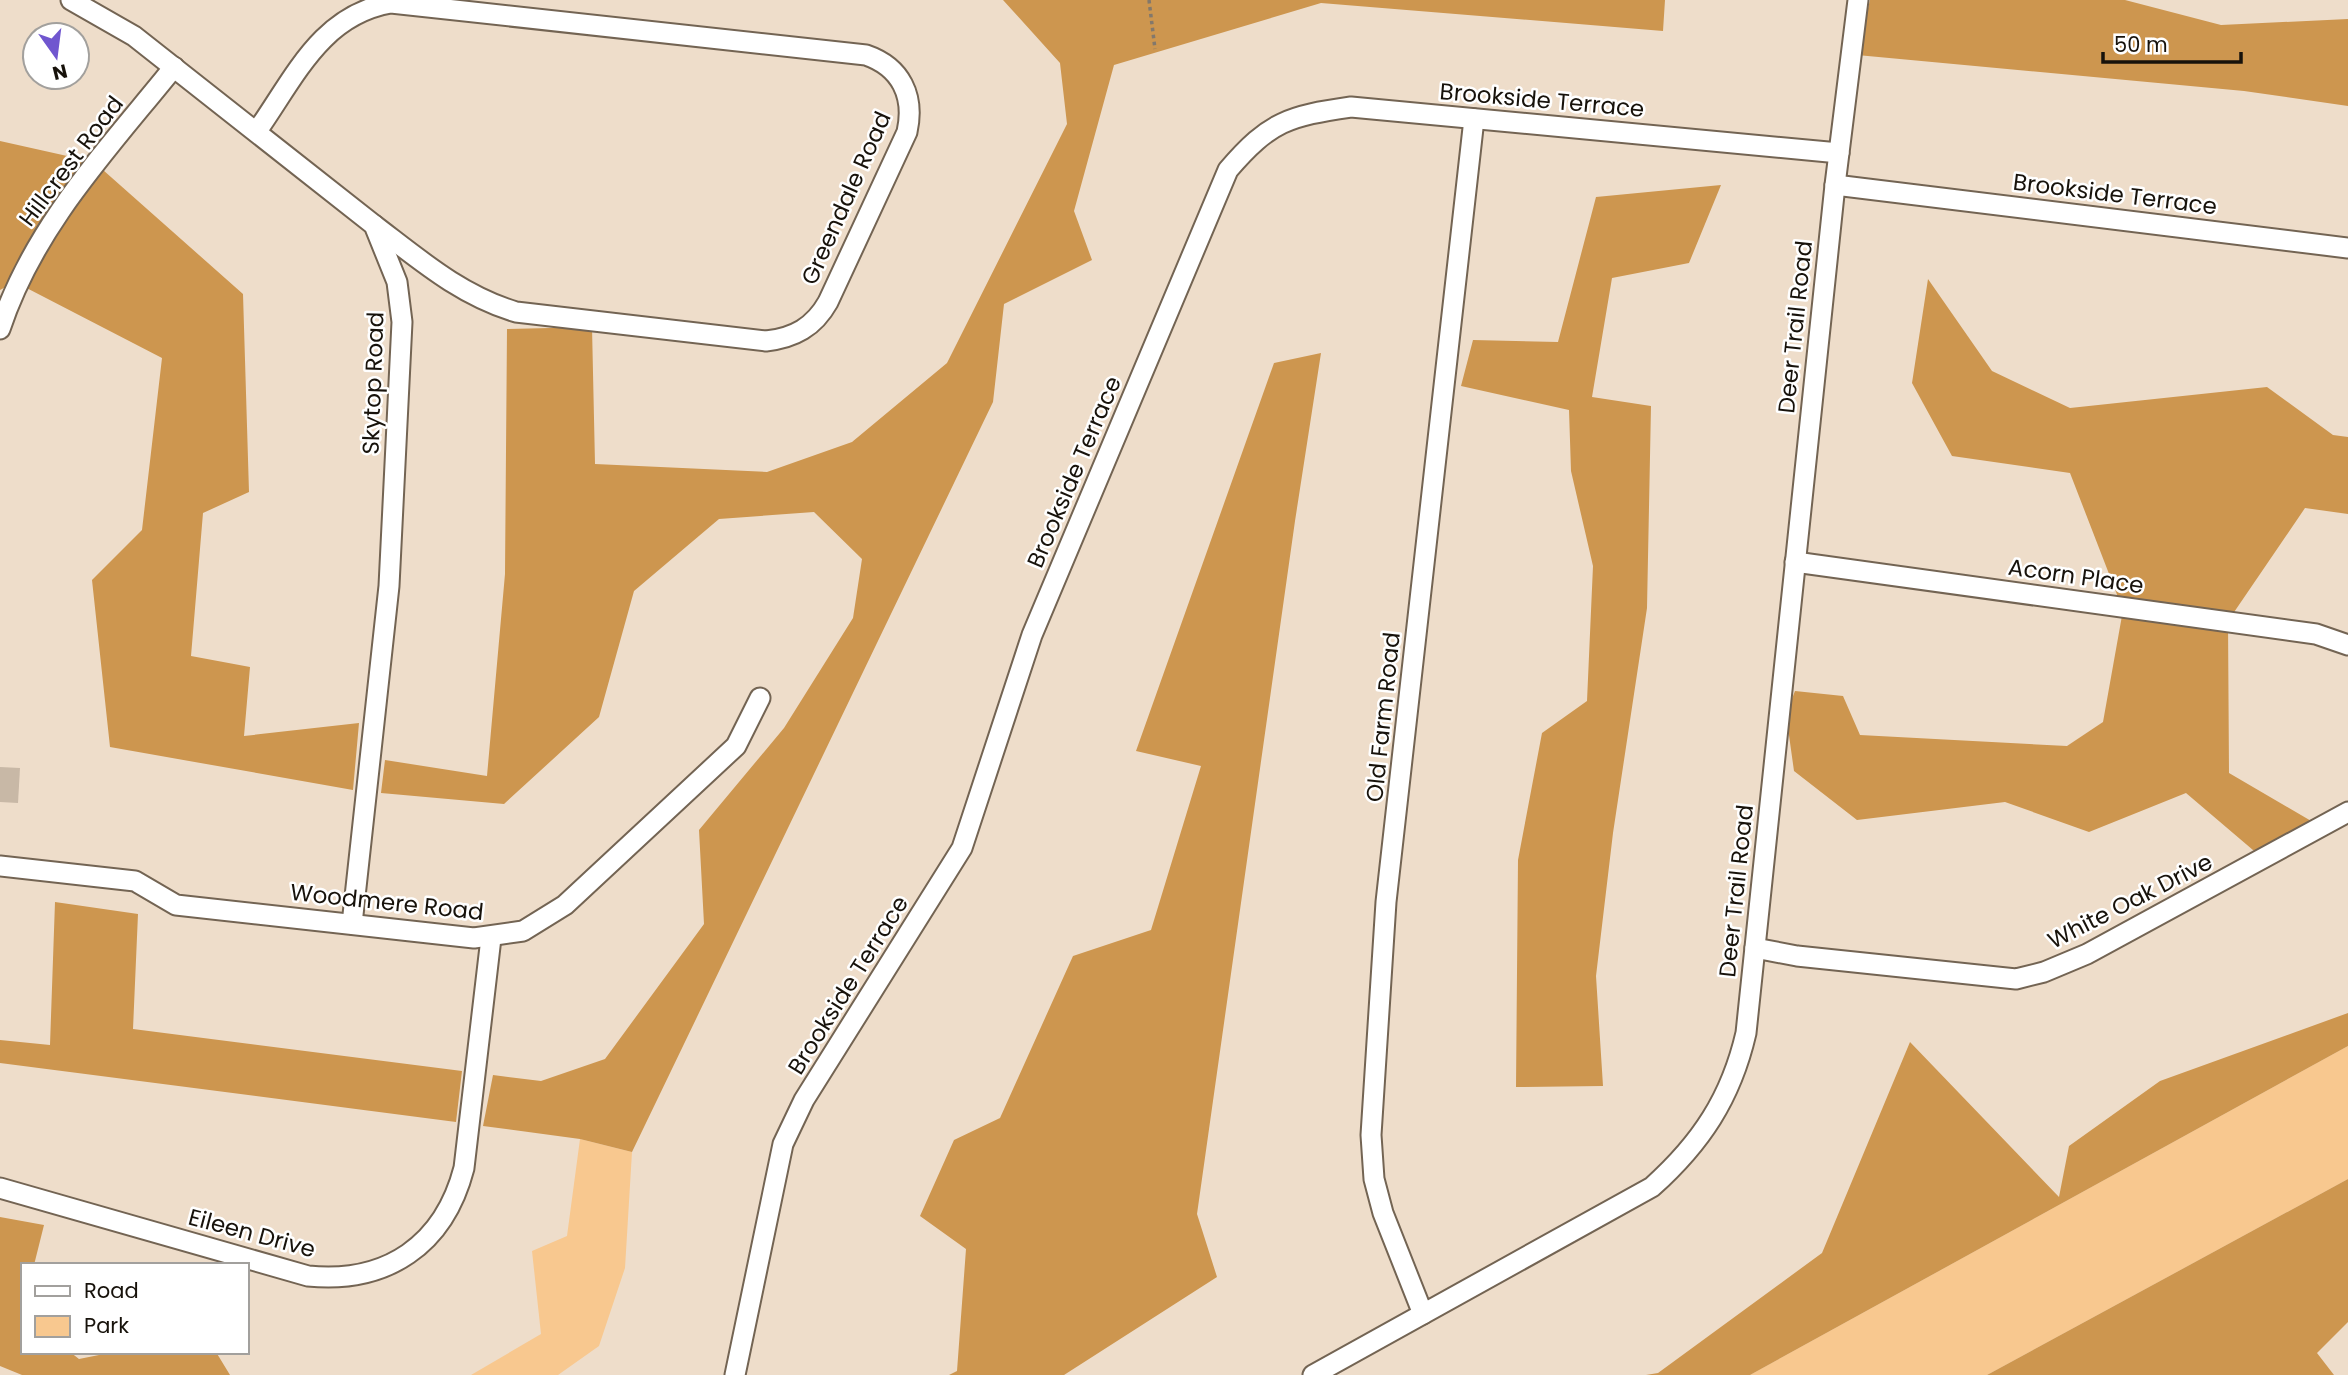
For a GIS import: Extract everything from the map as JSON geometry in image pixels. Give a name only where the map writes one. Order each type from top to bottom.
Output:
[{"type":"street","name":"Skytop Road","points":[[71,0],[114,22],[374,225],[397,282],[402,322],[389,586],[352,924]]},
{"type":"street","points":[[1839,153],[1858,0]]},
{"type":"street","name":"Greendale Road","points":[[257,131],[330,30],[352,15],[391,3],[866,55],[889,66],[902,82],[910,106],[907,132],[828,302],[809,327],[789,337],[766,341],[516,312],[463,291],[374,225]]},
{"type":"street","name":"Hillcrest Road","points":[[0,329],[18,282],[58,211],[174,67]]},
{"type":"street","name":"Brookside Terrace","points":[[735,1375],[783,1144],[804,1100],[962,848],[1032,635],[1228,170],[1251,143],[1277,123],[1312,113],[1351,107],[1839,153]]},
{"type":"street","name":"Old Farm Road","points":[[1423,1314],[1382,1213],[1374,1180],[1371,1135],[1387,902],[1474,118]]},
{"type":"street","name":"Deer Trail Road","points":[[1313,1375],[1652,1187],[1693,1147],[1721,1105],[1740,1058],[1755,948],[1839,153]]},
{"type":"street","name":"Brookside Terrace","points":[[1835,185],[2348,248]]},
{"type":"street","name":"Acorn Place","points":[[1795,562],[2316,634],[2348,645]]},
{"type":"street","name":"Woodmere Road","points":[[0,866],[135,881],[176,905],[491,938],[523,931],[565,905],[736,746],[760,698]]},
{"type":"street","name":"White Oak Drive","points":[[1755,948],[1797,956],[2016,979],[2044,972],[2087,954],[2348,812]]},
{"type":"street","name":"Eileen Drive","points":[[0,1188],[308,1276],[355,1275],[399,1260],[415,1249],[441,1222],[459,1187],[464,1168],[491,938]]},
{"type":"path","points":[[1149,0],[1155,49]]},
{"type":"green space","points":[[2348,1046],[2348,1179],[1987,1375],[1750,1375]]},
{"type":"green space","points":[[580,1139],[632,1152],[625,1268],[599,1346],[558,1375],[471,1375],[541,1334],[532,1251],[567,1236]]},
{"type":"shaded area","points":[[1003,0],[1665,0],[1663,31],[1321,3],[1114,65],[1074,211],[1092,260],[1004,304],[993,402],[632,1152],[580,1139],[483,1126],[493,1075],[541,1081],[605,1059],[704,924],[699,830],[784,728],[853,618],[862,559],[814,512],[719,519],[634,591],[599,717],[504,804],[381,793],[385,760],[487,776],[505,574],[507,329],[592,327],[595,464],[767,472],[852,442],[947,363],[1067,124],[1060,63]]},
{"type":"shaded area","points":[[1870,0],[2125,0],[2221,25],[2348,19],[2348,106],[2244,91],[1857,55]]},
{"type":"shaded area","points":[[0,141],[94,162],[243,294],[249,492],[203,513],[191,656],[250,667],[244,736],[359,723],[353,790],[110,747],[92,580],[142,530],[162,358],[15,282],[0,290]]},
{"type":"shaded area","points":[[1721,185],[1689,263],[1612,278],[1592,397],[1651,406],[1647,608],[1613,833],[1596,976],[1603,1086],[1516,1087],[1518,860],[1542,733],[1587,701],[1593,566],[1571,471],[1569,410],[1461,386],[1473,340],[1558,342],[1596,197]]},
{"type":"shaded area","points":[[1928,279],[1992,371],[2070,408],[2267,387],[2333,435],[2348,437],[2348,514],[2305,508],[2228,621],[2229,773],[2318,825],[2260,856],[2186,793],[2089,832],[2005,802],[1857,820],[1794,771],[1786,714],[1795,691],[1843,696],[1860,735],[2067,746],[2103,722],[2123,610],[2070,473],[1952,456],[1912,383]]},
{"type":"shaded area","points":[[1321,353],[1197,1214],[1217,1277],[1064,1375],[949,1375],[957,1371],[966,1249],[920,1216],[954,1140],[1000,1118],[1073,956],[1151,930],[1201,766],[1136,751],[1274,363]]},
{"type":"shaded area","points":[[55,902],[138,914],[133,1029],[462,1071],[456,1122],[0,1063],[0,1040],[50,1045]]},
{"type":"shaded area","points":[[2348,1013],[2348,1046],[1750,1375],[1646,1375],[1658,1373],[1822,1253],[1910,1042],[2059,1197],[2069,1146],[2160,1081]]},
{"type":"shaded area","points":[[2348,1179],[2348,1322],[2317,1353],[2334,1375],[1987,1375]]},
{"type":"shaded area","points":[[0,1217],[44,1225],[34,1263],[21,1263],[21,1354],[73,1354],[79,1359],[104,1354],[217,1354],[230,1375],[22,1375],[0,1366]]},
{"type":"building","points":[[0,767],[20,768],[18,803],[0,802]]}]
